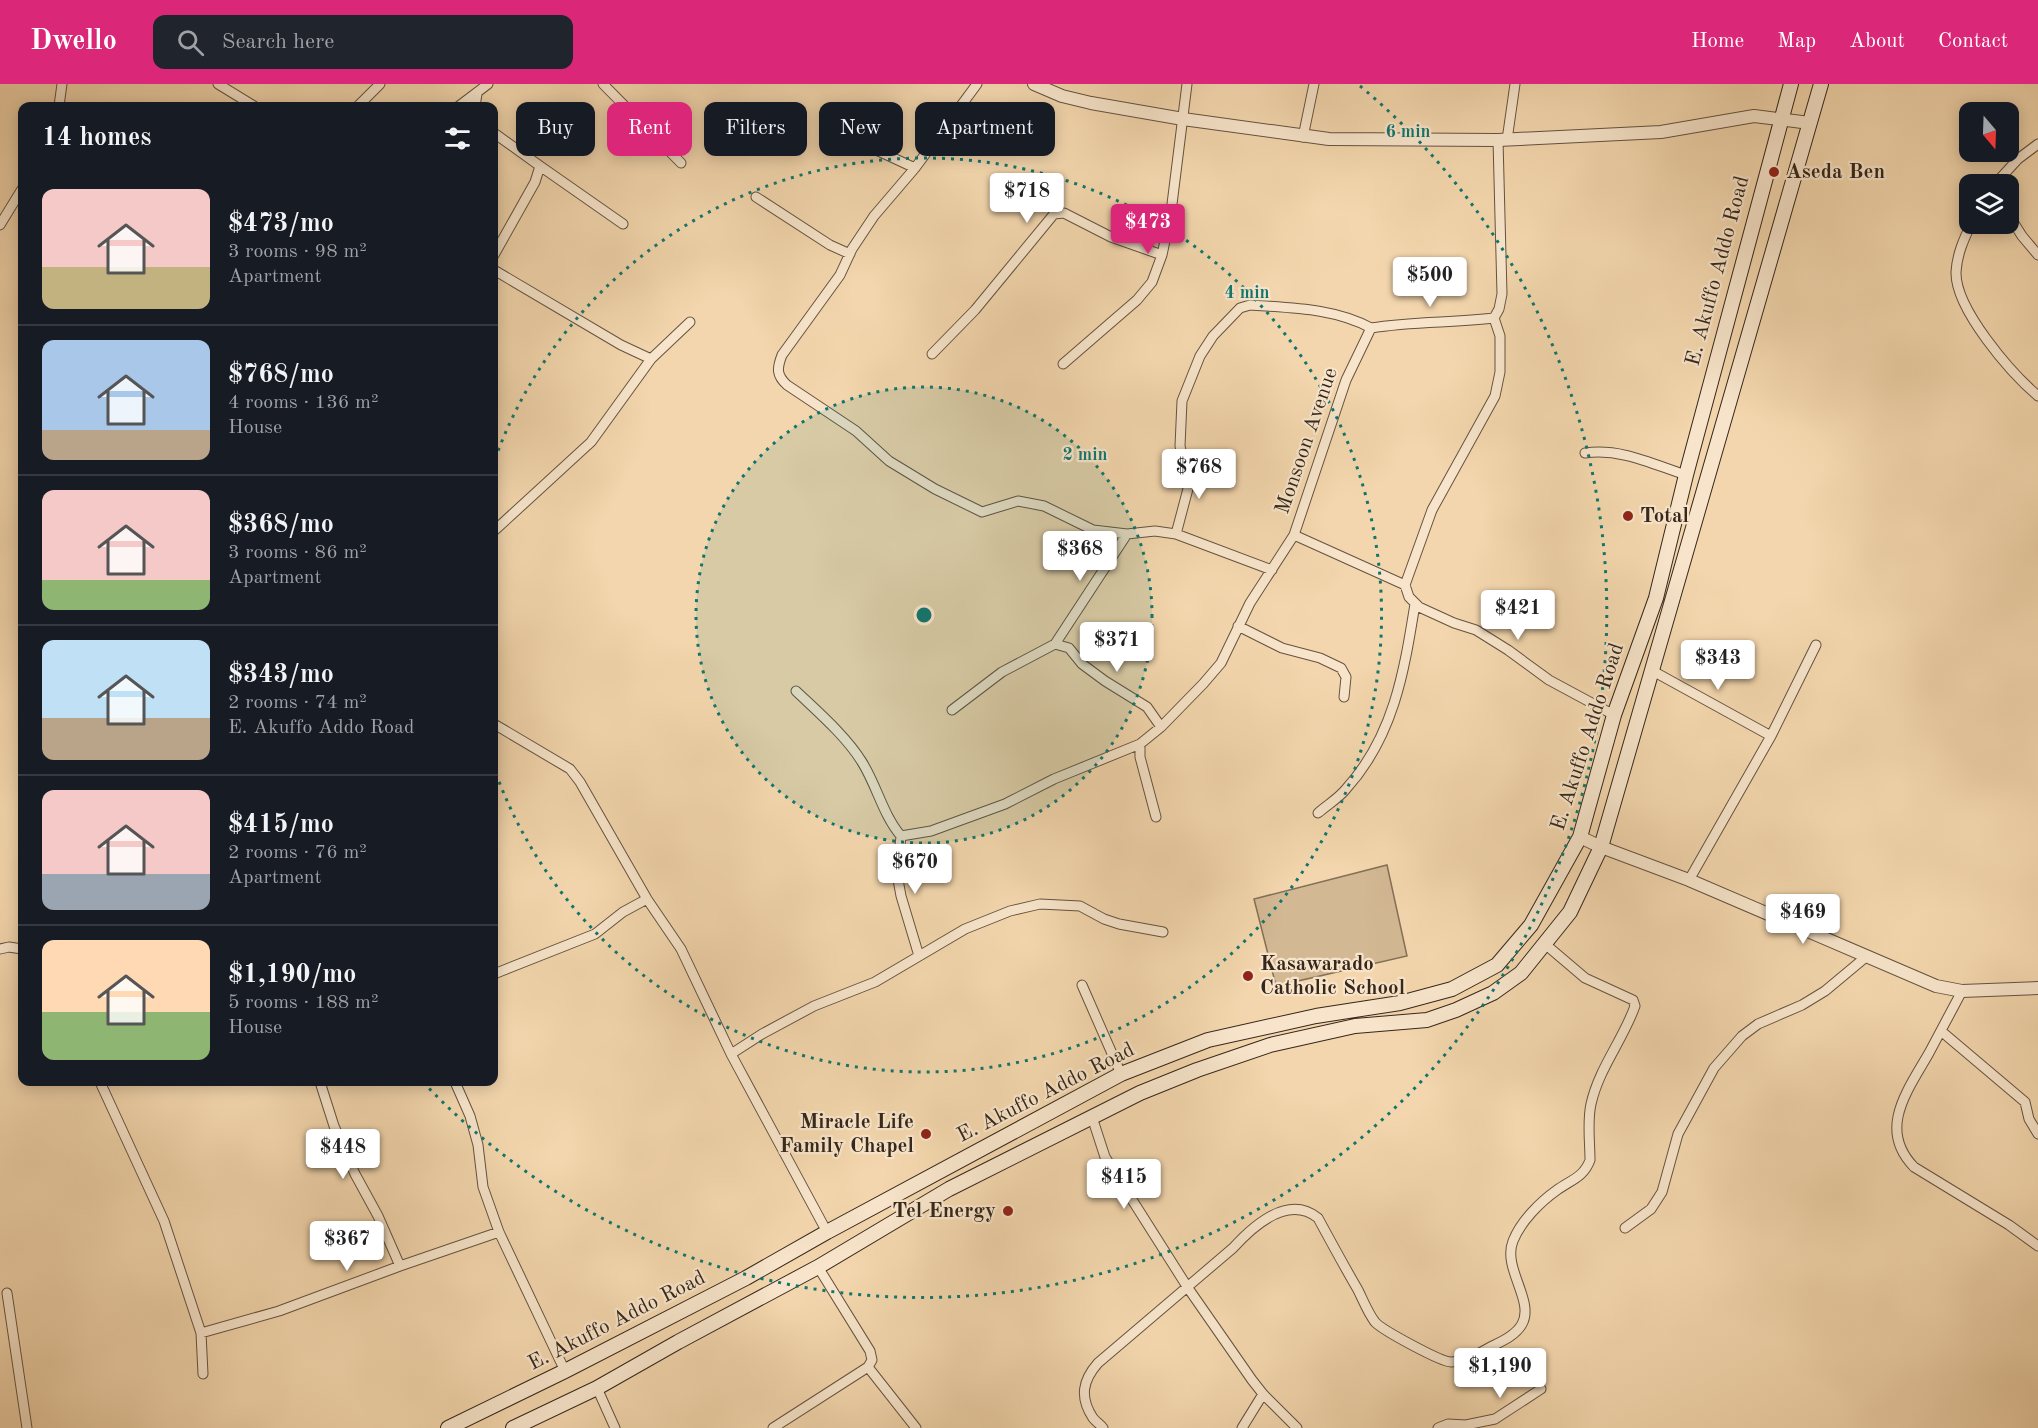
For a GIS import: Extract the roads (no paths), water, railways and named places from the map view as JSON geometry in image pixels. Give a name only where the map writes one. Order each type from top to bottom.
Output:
[{"type":"main road","name":"E. Akuffo Addo Road","points":[[448,1428],[566,1371],[746,1278],[1121,1074],[1208,1040],[1316,1016],[1400,1003],[1452,989],[1497,965],[1531,925],[1580,837],[1614,715],[1656,598],[1686,475],[1780,118],[1791,84]]},
{"type":"main road","name":"E. Akuffo Addo Road","points":[[513,1428],[597,1388],[818,1267],[949,1189],[1147,1090],[1270,1045],[1355,1026],[1427,1020],[1493,993],[1521,973],[1570,912],[1601,848],[1821,84]]},
{"type":"street","points":[[60,102],[62,84]]},
{"type":"street","points":[[219,84],[248,102]]},
{"type":"street","points":[[362,102],[380,84]]},
{"type":"street","points":[[465,102],[488,84]]},
{"type":"street","points":[[603,84],[681,163]]},
{"type":"street","points":[[977,84],[915,168],[874,216],[850,254],[840,275],[782,355],[778,368],[779,377],[787,385],[855,431],[889,461],[968,507],[982,512],[1018,501],[1044,506],[1093,530],[1127,534],[1155,531],[1176,534],[1272,570]]},
{"type":"street","points":[[1034,84],[1062,96],[1091,104],[1183,120],[1329,139],[1502,140],[1661,132],[1754,116],[1810,123]]},
{"type":"street","points":[[1063,364],[1137,300],[1152,282],[1162,255],[1171,212],[1187,84]]},
{"type":"street","points":[[1303,137],[1314,84]]},
{"type":"street","points":[[1515,84],[1502,140],[1502,294],[1499,309],[1494,318],[1500,336],[1500,372],[1495,396],[1432,510],[1406,585],[1409,597],[1415,604],[1454,623],[1476,630],[1549,680],[1614,715]]},
{"type":"street","points":[[476,102],[477,94]]},
{"type":"street","points":[[498,136],[623,224]]},
{"type":"street","points":[[2004,174],[2018,159],[2038,144]]},
{"type":"street","points":[[890,156],[915,168]]},
{"type":"street","points":[[498,248],[536,182],[540,166]]},
{"type":"street","points":[[0,225],[18,196]]},
{"type":"street","points":[[756,197],[830,245],[850,254]]},
{"type":"street","points":[[932,354],[975,310],[1054,214],[1064,213],[1112,237],[1162,255]]},
{"type":"street","points":[[2019,231],[2038,255]]},
{"type":"street","points":[[1966,234],[1961,245],[1956,274],[1971,318],[2022,382],[2038,396]]},
{"type":"street","points":[[498,272],[612,340],[651,359]]},
{"type":"street","points":[[1176,534],[1189,485],[1180,446],[1182,401],[1197,364],[1213,336],[1240,308],[1250,305],[1324,311],[1357,321],[1371,328],[1494,318]]},
{"type":"street","points":[[498,527],[591,442],[651,359],[690,322]]},
{"type":"street","name":"Monsoon Avenue","points":[[1371,328],[1346,380],[1294,535],[1406,585]]},
{"type":"street","points":[[1585,453],[1599,451],[1627,454],[1686,475]]},
{"type":"street","points":[[952,710],[1002,672],[1055,644],[1127,534]]},
{"type":"street","points":[[901,836],[931,831],[1005,804],[1054,779],[1140,744],[1161,727],[1221,663],[1250,603],[1294,535]]},
{"type":"street","points":[[1318,813],[1346,790],[1374,750],[1394,708],[1415,604]]},
{"type":"street","points":[[1238,626],[1282,648],[1320,658],[1341,668],[1346,677],[1344,697]]},
{"type":"street","points":[[1055,644],[1069,648],[1082,664],[1104,681],[1147,707],[1161,727]]},
{"type":"street","points":[[1689,880],[1771,736],[1816,645]]},
{"type":"street","points":[[1651,670],[1771,736]]},
{"type":"street","points":[[796,691],[826,720],[861,760],[876,788],[891,825],[901,836],[897,874],[901,896],[919,956]]},
{"type":"street","points":[[498,726],[570,770],[580,782],[647,899],[681,949],[731,1054],[827,1232]]},
{"type":"street","points":[[1140,744],[1140,757],[1156,817]]},
{"type":"street","points":[[1580,837],[1601,848],[1689,880],[1936,986],[1962,991],[2038,988]]},
{"type":"street","points":[[498,972],[595,933],[623,912],[647,899]]},
{"type":"street","points":[[731,1054],[814,1006],[875,982],[965,929],[1010,911],[1040,904],[1080,906],[1119,924],[1163,932]]},
{"type":"street","points":[[1099,1427],[1085,1399],[1084,1387],[1088,1375],[1098,1363],[1188,1288],[1252,1228],[1268,1217],[1289,1209],[1302,1210],[1318,1218],[1376,1323],[1434,1357],[1449,1362],[1461,1361],[1474,1357],[1516,1333],[1523,1323],[1525,1314],[1524,1303],[1509,1253],[1513,1240],[1524,1222],[1550,1196],[1577,1178],[1587,1167],[1590,1160],[1589,1117],[1595,1088],[1635,1006],[1633,1000],[1585,978],[1545,944]]},
{"type":"street","points":[[0,949],[9,946],[18,948]]},
{"type":"street","points":[[1625,1228],[1651,1209],[1662,1192],[1678,1134],[1714,1068],[1742,1036],[1758,1024],[1802,1005],[1825,991],[1867,956]]},
{"type":"street","points":[[1082,985],[1121,1074]]},
{"type":"street","points":[[1962,991],[1902,1099],[1897,1129],[1899,1146],[1914,1167],[2036,1240]]},
{"type":"street","points":[[1941,1031],[2025,1102],[2029,1119],[2038,1134]]},
{"type":"street","points":[[102,1086],[164,1221],[201,1333],[204,1374]]},
{"type":"street","points":[[321,1086],[334,1126],[400,1266]]},
{"type":"street","points":[[457,1086],[470,1116],[478,1145],[483,1187],[499,1232],[566,1371]]},
{"type":"street","points":[[1092,1117],[1106,1157],[1188,1288],[1263,1394],[1298,1428]]},
{"type":"street","points":[[201,1333],[279,1311],[499,1232]]},
{"type":"street","points":[[773,1428],[868,1367],[872,1360],[870,1351],[818,1267]]},
{"type":"street","points":[[7,1293],[27,1428]]},
{"type":"street","points":[[868,1367],[916,1428]]},
{"type":"street","points":[[597,1388],[615,1428]]},
{"type":"street","points":[[1438,1428],[1448,1424],[1467,1427],[1495,1419],[1541,1389]]},
{"type":"street","points":[[1242,1428],[1263,1394]]},
{"type":"street","points":[[1495,1419],[1500,1428]]},
{"type":"place","name":"Aseda Ben","points":[[1774,172]]},
{"type":"place","name":"Total","points":[[1628,516]]},
{"type":"place","name":"Kasawarado Catholic School","points":[[1248,976]]},
{"type":"place","name":"Miracle Life Family Chapel","points":[[926,1134]]},
{"type":"place","name":"Tel Energy","points":[[1008,1211]]}]
